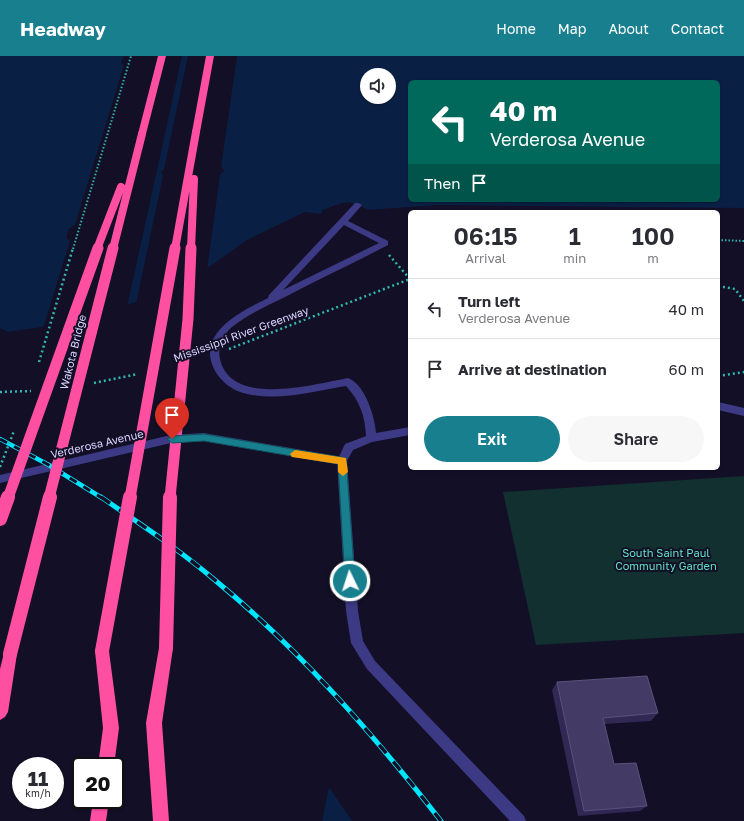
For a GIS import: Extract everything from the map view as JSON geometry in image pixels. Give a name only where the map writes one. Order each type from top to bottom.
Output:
[{"type":"highway","name":"Wakota Bridge","points":[[0,712],[10,654],[162,56]]},
{"type":"highway","points":[[107,757],[110,728],[102,651],[210,56]]},
{"type":"highway","points":[[161,821],[154,723],[166,648],[170,491],[188,319],[196,132]]},
{"type":"highway","points":[[0,519],[42,406],[72,316],[142,134]]},
{"type":"highway","points":[[98,821],[100,809]]},
{"type":"street","points":[[266,302],[358,205]]},
{"type":"street","points":[[342,221],[385,243],[266,302],[233,321],[222,332],[216,342],[214,354],[216,367],[225,379],[237,386],[253,392],[272,392],[348,382],[360,394],[366,407],[371,424],[371,438]]},
{"type":"street","points":[[720,406],[744,412]]},
{"type":"street","points":[[408,431],[371,438],[349,446],[342,461],[352,611],[357,643],[371,665],[518,821]]},
{"type":"street","name":"Verderosa Avenue","points":[[0,479],[172,439],[189,437],[204,438],[342,461]]},
{"type":"path","points":[[37,368],[131,56]]},
{"type":"path","points":[[720,240],[744,240]]},
{"type":"path","points":[[381,245],[408,277]]},
{"type":"path","name":"Mississippi River Greenway","points":[[214,354],[408,280]]},
{"type":"path","points":[[720,286],[735,289],[744,301]]},
{"type":"path","points":[[720,376],[744,372]]},
{"type":"path","points":[[92,383],[146,373]]},
{"type":"path","points":[[27,397],[30,390]]},
{"type":"path","points":[[0,392],[39,391]]},
{"type":"path","points":[[0,467],[16,425]]},
{"type":"green space","name":"South Saint Paul Community Garden","points":[[744,476],[744,633],[536,645],[503,492]]},
{"type":"water","points":[[0,56],[744,56],[744,208],[437,205],[368,210],[361,206],[346,202],[323,210],[321,214],[305,212],[247,240],[209,267],[149,298],[68,323],[8,332],[0,328]]},
{"type":"water","points":[[329,787],[352,821],[322,821]]},
{"type":"pier","points":[[182,56],[127,307],[69,324],[43,329],[70,241],[66,238],[69,229],[75,225],[124,65],[121,63],[123,57]]},
{"type":"pier","points":[[188,56],[237,56],[221,167],[224,170],[220,175],[207,270],[150,300],[136,304],[163,176],[161,172],[164,169]]},
{"type":"building","points":[[647,676],[658,713],[603,718],[614,764],[636,763],[647,806],[584,811],[557,682]]},
{"type":"railway","points":[[0,439],[47,464],[102,498]]},
{"type":"railway","points":[[101,497],[160,538],[202,570],[247,608],[277,636],[307,665],[362,725],[441,821]]},
{"type":"slow traffic","points":[[295,454],[342,461],[343,472]]},
{"type":"route","points":[[172,439],[189,437],[204,438],[342,461],[350,581]]}]
